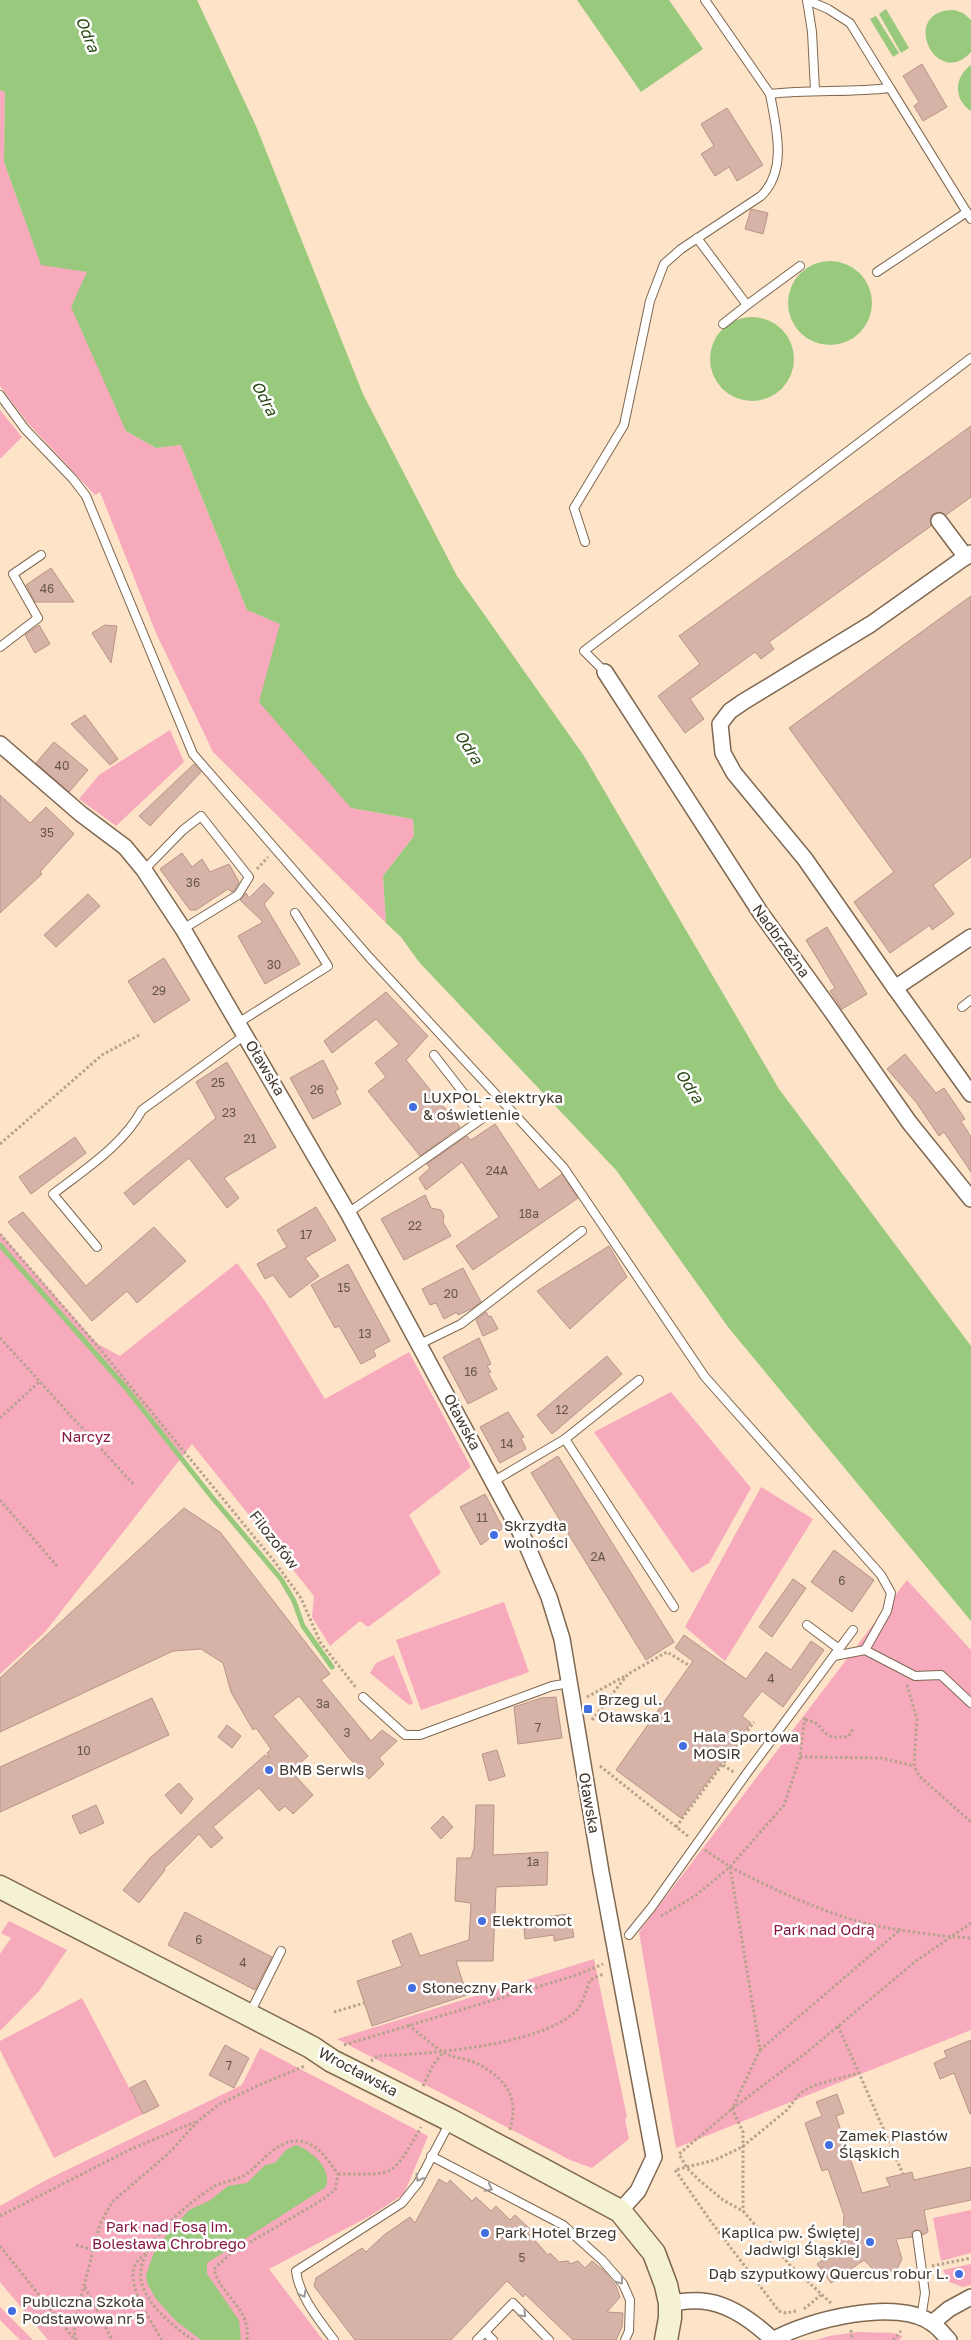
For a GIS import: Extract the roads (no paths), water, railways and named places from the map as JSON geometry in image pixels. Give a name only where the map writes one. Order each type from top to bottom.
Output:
[{"type":"street","points":[[939,521],[968,555],[871,624],[743,702],[730,711],[720,724],[723,753],[734,773],[805,859],[971,1094]]},
{"type":"street","name":"Nadbrzeżna","points":[[605,672],[760,912],[909,1122],[971,1200]]},
{"type":"street","name":"Oławska","points":[[0,744],[81,814],[124,847],[144,870],[183,929],[348,1213],[525,1541],[548,1597],[562,1638],[601,1872],[654,2157],[638,2191],[620,2210]]},
{"type":"street","points":[[895,988],[971,937]]},
{"type":"street","name":"Wrocławska","points":[[0,1887],[311,2047],[332,2061],[450,2120],[620,2210],[654,2253],[666,2285],[670,2302],[670,2318],[666,2340]]},
{"type":"street","points":[[927,2320],[971,2296]]},
{"type":"street","points":[[670,2302],[702,2301],[726,2307],[759,2327],[773,2340],[806,2324],[847,2315],[878,2312],[903,2314],[927,2320],[949,2340]]},
{"type":"lane","points":[[585,542],[574,508],[624,425],[650,301],[664,264],[680,248],[760,196],[770,186],[776,170],[778,150],[770,94],[705,0]]},
{"type":"lane","points":[[807,0],[812,32],[815,90]]},
{"type":"lane","points":[[807,0],[850,23],[969,216],[877,272]]},
{"type":"lane","points":[[770,94],[815,90],[868,91],[890,88]]},
{"type":"lane","points":[[697,238],[747,305]]},
{"type":"lane","points":[[723,324],[800,266]]},
{"type":"lane","points":[[605,672],[584,650],[971,358]]},
{"type":"lane","points":[[0,395],[26,429],[73,479],[86,496],[193,754],[375,964],[564,1168],[705,1377],[881,1575],[891,1593],[887,1611],[865,1650]]},
{"type":"lane","points":[[0,646],[38,618],[13,574],[41,555]]},
{"type":"lane","points":[[144,870],[183,830],[201,816],[249,877],[238,895],[183,929]]},
{"type":"lane","points":[[97,1247],[53,1194],[91,1164],[134,1125],[142,1110],[241,1029],[328,966],[295,913]]},
{"type":"lane","points":[[962,1007],[971,1000]]},
{"type":"lane","points":[[348,1213],[483,1118],[434,1055]]},
{"type":"lane","points":[[420,1344],[460,1324],[582,1231]]},
{"type":"lane","points":[[494,1481],[565,1439],[639,1380]]},
{"type":"lane","points":[[565,1439],[674,1607]]},
{"type":"lane","points":[[807,1625],[836,1652],[865,1650],[915,1676],[941,1675],[971,1703]]},
{"type":"lane","points":[[629,1935],[651,1908],[696,1843],[853,1630]]},
{"type":"lane","points":[[363,1697],[405,1735],[420,1735],[552,1686],[570,1683]]},
{"type":"lane","points":[[249,2015],[282,1951]]},
{"type":"lane","points":[[334,2340],[318,2320],[297,2283],[296,2271],[402,2203],[418,2182],[450,2120]]},
{"type":"lane","points":[[431,2156],[563,2226],[602,2260],[623,2284],[630,2300],[629,2331],[625,2340]]},
{"type":"lane","points":[[917,2234],[927,2320]]},
{"type":"lane","points":[[477,2340],[512,2303],[549,2340]]},
{"type":"lane","points":[[485,2332],[492,2340]]},
{"type":"water","name":"Odra","points":[[0,0],[197,0],[256,126],[363,394],[457,576],[584,756],[779,1089],[971,1346],[971,1621],[728,1327],[616,1170],[419,962],[401,937],[386,923],[383,876],[414,836],[413,819],[351,808],[259,702],[280,624],[247,610],[181,445],[156,448],[126,431],[71,307],[87,272],[41,265],[4,162],[5,92],[0,90]]},
{"type":"water","points":[[577,0],[669,0],[703,49],[641,92]]},
{"type":"water","points":[[886,9],[909,48],[901,53],[879,14]]},
{"type":"water","points":[[954,10],[963,13],[971,20],[971,52],[958,61],[946,62],[935,56],[928,46],[926,34],[928,22],[937,13]]},
{"type":"water","points":[[876,16],[899,53],[893,57],[870,19]]},
{"type":"water","points":[[971,65],[971,111],[961,100],[958,88],[961,76]]},
{"type":"water","points":[[830,261],[846,264],[860,273],[869,287],[872,303],[869,319],[860,333],[846,342],[830,345],[814,342],[800,333],[791,319],[788,303],[791,287],[800,273],[814,264]]},
{"type":"water","points":[[752,317],[775,324],[787,336],[794,359],[787,382],[775,394],[752,401],[729,394],[717,382],[710,359],[717,336],[729,324]]},
{"type":"water","points":[[296,2145],[308,2151],[319,2161],[326,2173],[326,2187],[207,2263],[207,2274],[239,2320],[241,2340],[201,2340],[176,2321],[156,2299],[147,2283],[146,2275],[156,2247],[189,2210],[209,2201],[228,2186],[247,2183],[265,2165],[275,2163],[286,2150]]},
{"type":"waterway","points":[[0,1245],[126,1388],[211,1496],[281,1579],[294,1601],[303,1626],[332,1667]]},
{"type":"place","name":"LUXPOL - elektryka & oświetlenie","points":[[413,1107]]},
{"type":"place","name":"Skrzydła wolności","points":[[494,1535]]},
{"type":"place","name":"Brzeg ul. Oławska 1","points":[[588,1709]]},
{"type":"place","name":"Hala Sportowa MOSiR","points":[[683,1746]]},
{"type":"place","name":"BMB Serwis","points":[[269,1770]]},
{"type":"place","name":"Elektromot","points":[[482,1921]]},
{"type":"place","name":"Słoneczny Park","points":[[412,1988]]},
{"type":"place","name":"Zamek Piastów Śląskich","points":[[829,2145]]},
{"type":"place","name":"Park Hotel Brzeg","points":[[485,2233]]},
{"type":"place","name":"Kaplica pw. Świętej Jadwigi Śląskiej","points":[[870,2242]]},
{"type":"place","name":"Dąb szypułkowy Quercus robur L.","points":[[959,2274]]},
{"type":"place","name":"Publiczna Szkoła Podstawowa nr 5","points":[[12,2311]]},
{"type":"park label","name":"Narcyz","points":[[86,1437]]},
{"type":"park label","name":"Park nad Odrą","points":[[824,1930]]},
{"type":"park label","name":"Park nad Fosą im. Bolesława Chrobrego","points":[[169,2236]]}]
